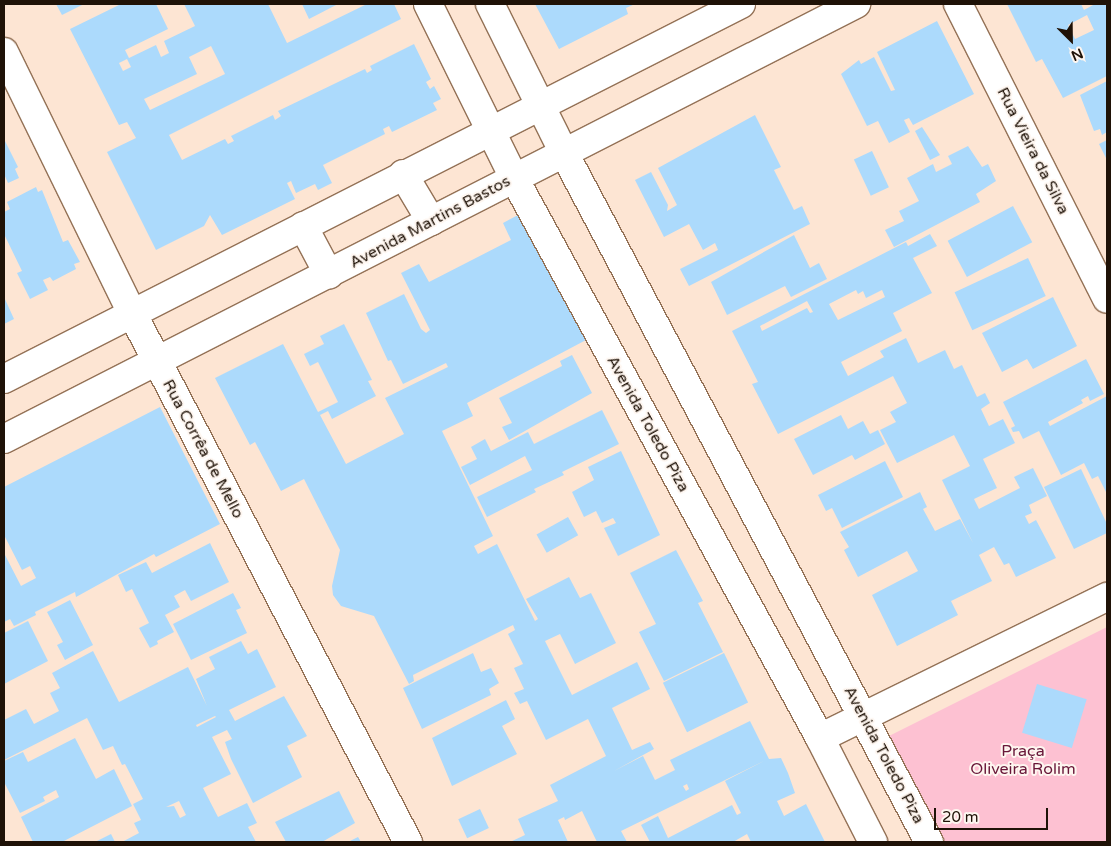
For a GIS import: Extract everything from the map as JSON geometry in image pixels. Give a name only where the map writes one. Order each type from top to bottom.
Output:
[{"type":"street","name":"Avenida Toledo Piza","points":[[428,4],[514,178],[820,738],[873,842]]},
{"type":"street","name":"Avenida Toledo Piza","points":[[490,4],[563,151],[864,716],[929,842]]},
{"type":"street","points":[[4,379],[403,174],[542,106],[741,4]]},
{"type":"street","name":"Avenida Martins Bastos","points":[[4,439],[329,275],[563,151],[856,4]]},
{"type":"street","name":"Rua Vieira da Silva","points":[[958,4],[1107,299]]},
{"type":"street","name":"Rua Corrêa de Mello","points":[[4,52],[132,313],[408,842]]},
{"type":"street","points":[[403,174],[431,221]]},
{"type":"street","points":[[303,226],[329,275]]},
{"type":"street","points":[[820,738],[1107,597]]},
{"type":"green space","name":"Praça Oliveira Rolim","points":[[1107,627],[1107,842],[940,842],[887,737]]},
{"type":"building","points":[[56,4],[84,4],[62,15]]},
{"type":"building","points":[[121,4],[156,4],[168,29],[125,50],[129,58],[156,45],[161,57],[169,53],[164,41],[195,26],[184,4],[268,4],[287,43],[367,4],[394,4],[401,19],[169,135],[182,160],[225,139],[228,144],[234,141],[231,136],[273,115],[275,120],[281,116],[278,111],[365,69],[367,73],[372,70],[370,66],[414,44],[431,79],[426,82],[430,89],[434,86],[441,99],[433,103],[437,110],[392,132],[389,126],[383,129],[385,134],[323,165],[332,183],[318,190],[315,184],[296,193],[291,181],[287,183],[295,199],[222,235],[210,215],[204,226],[156,250],[107,152],[136,138],[127,122],[119,125],[70,29]],"holes":[[[211,46],[225,74],[150,110],[144,99],[197,74],[189,57]],[[127,59],[131,67],[123,71],[119,63]]]},
{"type":"building","points":[[302,4],[338,4],[309,19]]},
{"type":"building","points":[[535,4],[635,4],[626,8],[628,14],[559,49]]},
{"type":"building","points":[[1007,4],[1081,4],[1084,10],[1095,4],[1107,4],[1107,76],[1063,98],[1042,59],[1036,62]],"holes":[[[1087,15],[1094,30],[1075,39],[1068,25]]]},
{"type":"building","points":[[937,21],[974,94],[913,125],[909,118],[904,120],[910,132],[889,143],[878,121],[867,126],[841,74],[859,60],[861,64],[874,57],[891,91],[895,90],[877,52]]},
{"type":"building","points":[[1107,81],[1107,132],[1102,135],[1100,129],[1094,131],[1080,95]]},
{"type":"building","points":[[755,115],[781,167],[774,170],[794,210],[802,206],[810,224],[689,286],[680,269],[718,250],[715,243],[703,250],[689,224],[664,237],[635,180],[651,172],[668,205],[667,211],[677,205],[658,168]]},
{"type":"building","points":[[922,127],[940,155],[930,160],[915,131]]},
{"type":"building","points":[[4,139],[18,167],[15,169],[19,178],[8,183],[4,174]]},
{"type":"building","points":[[1107,140],[1107,160],[1099,144]]},
{"type":"building","points":[[968,146],[982,167],[988,164],[996,181],[976,194],[980,202],[894,247],[885,230],[904,221],[899,211],[919,201],[907,178],[933,164],[936,172],[952,164],[948,156]]},
{"type":"building","points":[[872,151],[889,187],[871,196],[854,159]]},
{"type":"building","points":[[36,187],[38,192],[42,190],[63,242],[68,240],[80,262],[74,264],[76,269],[53,281],[50,277],[43,280],[48,290],[30,299],[17,273],[22,271],[4,234],[4,212],[10,209],[7,202]]},
{"type":"building","points":[[1013,206],[1032,242],[967,277],[948,241]]},
{"type":"building","points":[[522,213],[586,340],[467,403],[473,416],[442,431],[493,536],[474,546],[478,554],[497,544],[535,621],[538,619],[526,599],[569,577],[580,598],[591,593],[616,643],[575,664],[560,634],[545,641],[572,695],[637,662],[650,689],[612,708],[632,750],[650,742],[654,749],[614,771],[643,756],[655,780],[675,770],[670,760],[750,721],[769,759],[781,758],[788,773],[795,793],[777,801],[784,816],[806,804],[825,842],[751,842],[747,834],[733,842],[650,842],[641,825],[658,816],[668,838],[732,805],[737,815],[741,813],[725,781],[766,760],[621,831],[627,842],[597,842],[582,811],[565,820],[564,817],[558,820],[568,842],[510,842],[525,835],[518,819],[558,801],[550,785],[606,756],[588,719],[546,740],[527,701],[520,704],[514,693],[524,689],[514,668],[523,664],[508,634],[515,630],[513,625],[413,675],[414,681],[409,684],[374,616],[341,606],[333,595],[332,586],[340,550],[304,479],[281,491],[255,442],[250,445],[215,378],[283,344],[318,412],[338,402],[318,362],[310,366],[304,354],[324,344],[320,336],[344,324],[372,380],[368,381],[376,396],[332,419],[328,411],[320,415],[346,464],[404,434],[385,398],[448,367],[446,363],[403,384],[391,360],[388,361],[366,313],[404,294],[421,329],[426,333],[430,330],[401,273],[419,264],[429,282],[511,240],[503,223]],"holes":[[[687,784],[689,789],[686,791],[683,786]]]},
{"type":"building","points":[[930,234],[937,246],[913,258],[932,293],[893,313],[902,331],[841,362],[848,376],[884,357],[880,351],[906,338],[918,363],[945,350],[954,369],[962,365],[977,397],[985,393],[990,403],[981,409],[989,426],[1003,419],[1015,443],[983,459],[997,488],[974,499],[979,509],[1020,488],[1014,477],[1033,468],[1047,496],[1029,505],[1032,513],[1025,516],[1029,524],[1036,520],[1056,558],[1016,577],[1009,563],[1004,565],[994,547],[979,555],[992,581],[951,601],[958,615],[897,646],[872,595],[918,571],[907,551],[858,577],[844,550],[849,547],[840,532],[920,492],[927,507],[923,509],[935,531],[960,519],[973,543],[942,480],[970,466],[954,435],[897,463],[880,430],[896,422],[890,412],[907,403],[893,376],[778,434],[752,384],[758,382],[732,331],[906,242],[908,246]],"holes":[[[856,290],[858,294],[863,291],[866,298],[882,290],[885,297],[838,320],[829,304]],[[807,301],[813,312],[810,313],[807,308],[762,331],[760,326]]]},
{"type":"building","points":[[794,235],[810,268],[819,263],[827,279],[791,297],[785,286],[727,315],[711,282]]},
{"type":"building","points":[[1028,258],[1046,296],[972,330],[955,292]]},
{"type":"building","points":[[4,297],[14,319],[4,324]]},
{"type":"building","points":[[1053,297],[1077,346],[1033,369],[1027,359],[1002,372],[982,333]]},
{"type":"building","points":[[572,355],[592,393],[509,440],[502,427],[512,423],[499,398],[562,366],[560,361]]},
{"type":"building","points":[[1086,359],[1104,394],[1090,401],[1088,396],[1081,400],[1083,403],[1048,422],[1050,426],[1107,396],[1107,494],[1098,476],[1092,479],[1084,463],[1061,475],[1039,431],[1023,439],[1019,431],[1013,432],[1011,428],[1015,426],[1003,402]]},
{"type":"building","points":[[160,407],[220,524],[156,557],[154,554],[76,597],[75,592],[35,612],[36,615],[14,626],[10,619],[4,622],[4,553],[21,586],[36,578],[30,566],[22,570],[4,535],[4,487]]},
{"type":"building","points":[[602,410],[619,444],[562,472],[564,475],[534,489],[536,492],[487,517],[477,497],[532,470],[525,456],[470,485],[461,467],[477,459],[471,447],[485,439],[491,451],[528,432],[534,444]]},
{"type":"building","points":[[841,415],[848,429],[863,421],[870,434],[878,430],[885,444],[855,460],[852,455],[813,475],[794,439]]},
{"type":"building","points":[[621,451],[660,535],[618,556],[604,528],[616,523],[613,518],[602,523],[596,511],[584,517],[572,492],[594,480],[588,467]]},
{"type":"building","points":[[885,461],[903,497],[842,528],[832,508],[826,511],[818,495]]},
{"type":"building","points":[[1081,469],[1107,524],[1107,533],[1074,549],[1044,487]]},
{"type":"building","points":[[568,517],[578,535],[547,553],[537,534]]},
{"type":"building","points":[[210,543],[229,582],[191,601],[185,590],[174,596],[180,607],[165,615],[174,632],[157,641],[158,644],[150,648],[139,628],[149,623],[132,589],[126,592],[118,575],[146,562],[152,573]]},
{"type":"building","points":[[676,550],[703,601],[698,603],[723,652],[664,681],[639,632],[656,624],[630,573]]},
{"type":"building","points":[[233,593],[241,608],[236,610],[247,633],[191,660],[173,624]]},
{"type":"building","points":[[70,600],[93,645],[65,660],[57,645],[63,642],[47,612]]},
{"type":"building","points":[[28,621],[48,661],[4,684],[4,633]]},
{"type":"building","points":[[241,641],[248,654],[257,649],[276,687],[229,710],[235,721],[284,696],[307,736],[287,746],[302,777],[253,803],[231,759],[225,742],[232,739],[227,730],[212,737],[231,774],[203,788],[218,817],[247,803],[257,823],[248,827],[256,842],[122,842],[139,833],[134,823],[141,820],[133,804],[143,799],[125,764],[122,765],[113,746],[103,750],[87,718],[4,760],[4,720],[26,709],[34,724],[59,711],[50,693],[60,688],[52,673],[93,651],[119,702],[188,667],[207,706],[196,679],[215,669],[209,657]],"holes":[[[216,717],[197,727],[196,725]],[[179,801],[186,815],[180,818],[174,806],[166,807]]]},
{"type":"building","points":[[473,653],[481,672],[491,668],[499,683],[489,689],[491,695],[422,729],[403,688]]},
{"type":"building","points":[[724,653],[748,702],[687,732],[663,683]]},
{"type":"building","points":[[1037,684],[1087,699],[1072,748],[1022,733]]},
{"type":"building","points":[[506,700],[515,719],[502,726],[517,754],[452,786],[432,738]]},
{"type":"building","points":[[75,738],[96,779],[114,769],[132,806],[62,842],[33,842],[21,817],[59,797],[56,790],[43,797],[45,801],[20,813],[4,782],[4,761],[23,752],[28,762]]},
{"type":"building","points":[[339,791],[355,823],[322,842],[286,842],[275,822]]},
{"type":"building","points":[[480,809],[489,828],[467,838],[458,819]]},
{"type":"building","points":[[111,834],[115,842],[95,842]]},
{"type":"building","points":[[358,837],[361,842],[348,842]]}]
